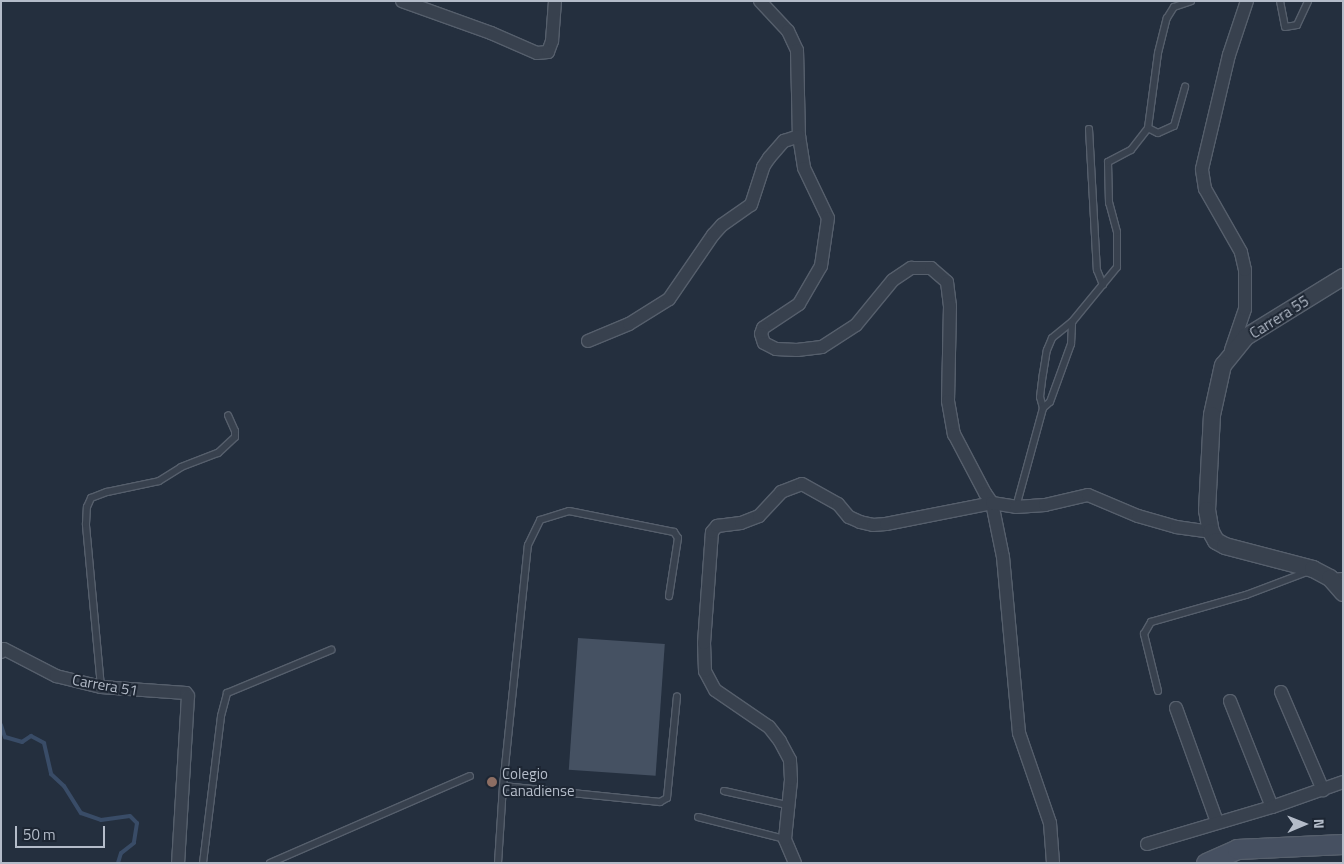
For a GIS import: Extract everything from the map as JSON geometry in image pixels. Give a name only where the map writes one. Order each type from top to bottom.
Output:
[{"type":"main road","points":[[1206,863],[1237,849],[1343,844]]},
{"type":"street","points":[[402,1],[491,33],[537,53],[548,52],[552,41],[554,1]]},
{"type":"street","points":[[760,1],[788,30],[797,50],[799,136],[804,168],[828,218],[827,238],[821,266],[799,304],[763,328],[761,334],[764,343],[776,349],[797,350],[822,346],[856,325],[893,280],[911,268],[931,268],[947,282],[950,306],[948,401],[954,434],[984,493],[992,504],[1003,557],[1019,733],[1050,823],[1053,863]]},
{"type":"street","points":[[1247,1],[1229,55],[1202,169],[1205,189],[1241,252],[1245,270],[1245,310],[1236,340],[1223,365],[1212,415],[1207,510],[1211,532],[1216,541],[1225,546],[1313,569],[1336,577],[1343,593]]},
{"type":"street","points":[[588,341],[630,324],[669,299],[713,235],[722,225],[751,205],[763,167],[769,158],[784,141],[799,136]]},
{"type":"street","name":"Carrera 55","points":[[1223,365],[1246,337],[1343,277]]},
{"type":"street","points":[[795,863],[785,839],[791,780],[790,760],[780,741],[769,727],[715,690],[705,671],[704,643],[707,597],[712,532],[716,526],[740,523],[759,516],[781,492],[802,484],[838,504],[849,517],[873,525],[992,504],[1016,507],[1045,504],[1088,495],[1138,516],[1176,527],[1211,532]]},
{"type":"street","name":"Carrera 51","points":[[2,647],[56,676],[101,687],[186,693],[188,696],[178,863]]},
{"type":"street","points":[[1282,692],[1323,790]]},
{"type":"street","points":[[1230,701],[1272,807]]},
{"type":"street","points":[[1176,708],[1217,822]]},
{"type":"street","points":[[1147,844],[1272,807],[1343,782]]},
{"type":"lane","points":[[1016,507],[1043,408],[1040,397],[1047,350],[1052,338],[1072,322],[1117,267],[1117,232],[1109,203],[1108,162],[1123,156],[1138,144],[1148,128],[1158,53],[1167,18],[1174,7],[1191,1]]},
{"type":"lane","points":[[1280,1],[1285,27],[1297,25],[1308,1]]},
{"type":"lane","points":[[1148,128],[1158,133],[1174,126],[1185,87]]},
{"type":"lane","points":[[1089,129],[1097,270],[1103,285]]},
{"type":"lane","points":[[1043,408],[1050,402],[1072,344],[1072,322]]},
{"type":"lane","points":[[101,687],[86,524],[86,507],[90,498],[107,492],[159,481],[181,467],[218,454],[234,437],[235,432],[228,415]]},
{"type":"lane","points":[[498,863],[503,786],[528,545],[540,520],[569,511],[674,532],[678,538],[669,596]]},
{"type":"lane","points":[[1158,691],[1144,634],[1150,622],[1246,595],[1313,569]]},
{"type":"lane","points":[[203,863],[221,716],[227,693],[331,650]]},
{"type":"lane","points":[[503,786],[660,802],[667,798],[677,696]]},
{"type":"lane","points":[[270,863],[470,776]]},
{"type":"lane","points":[[724,792],[788,805]]},
{"type":"lane","points":[[698,817],[785,839]]},
{"type":"building","points":[[578,638],[665,644],[656,776],[569,770]]},
{"type":"waterway","points":[[1,725],[5,737],[22,742],[31,736],[44,743],[51,774],[64,786],[81,813],[101,820],[130,816],[137,823],[134,843],[121,853],[118,863]]},
{"type":"place","name":"Colegio Canadiense","points":[[492,782]]}]
